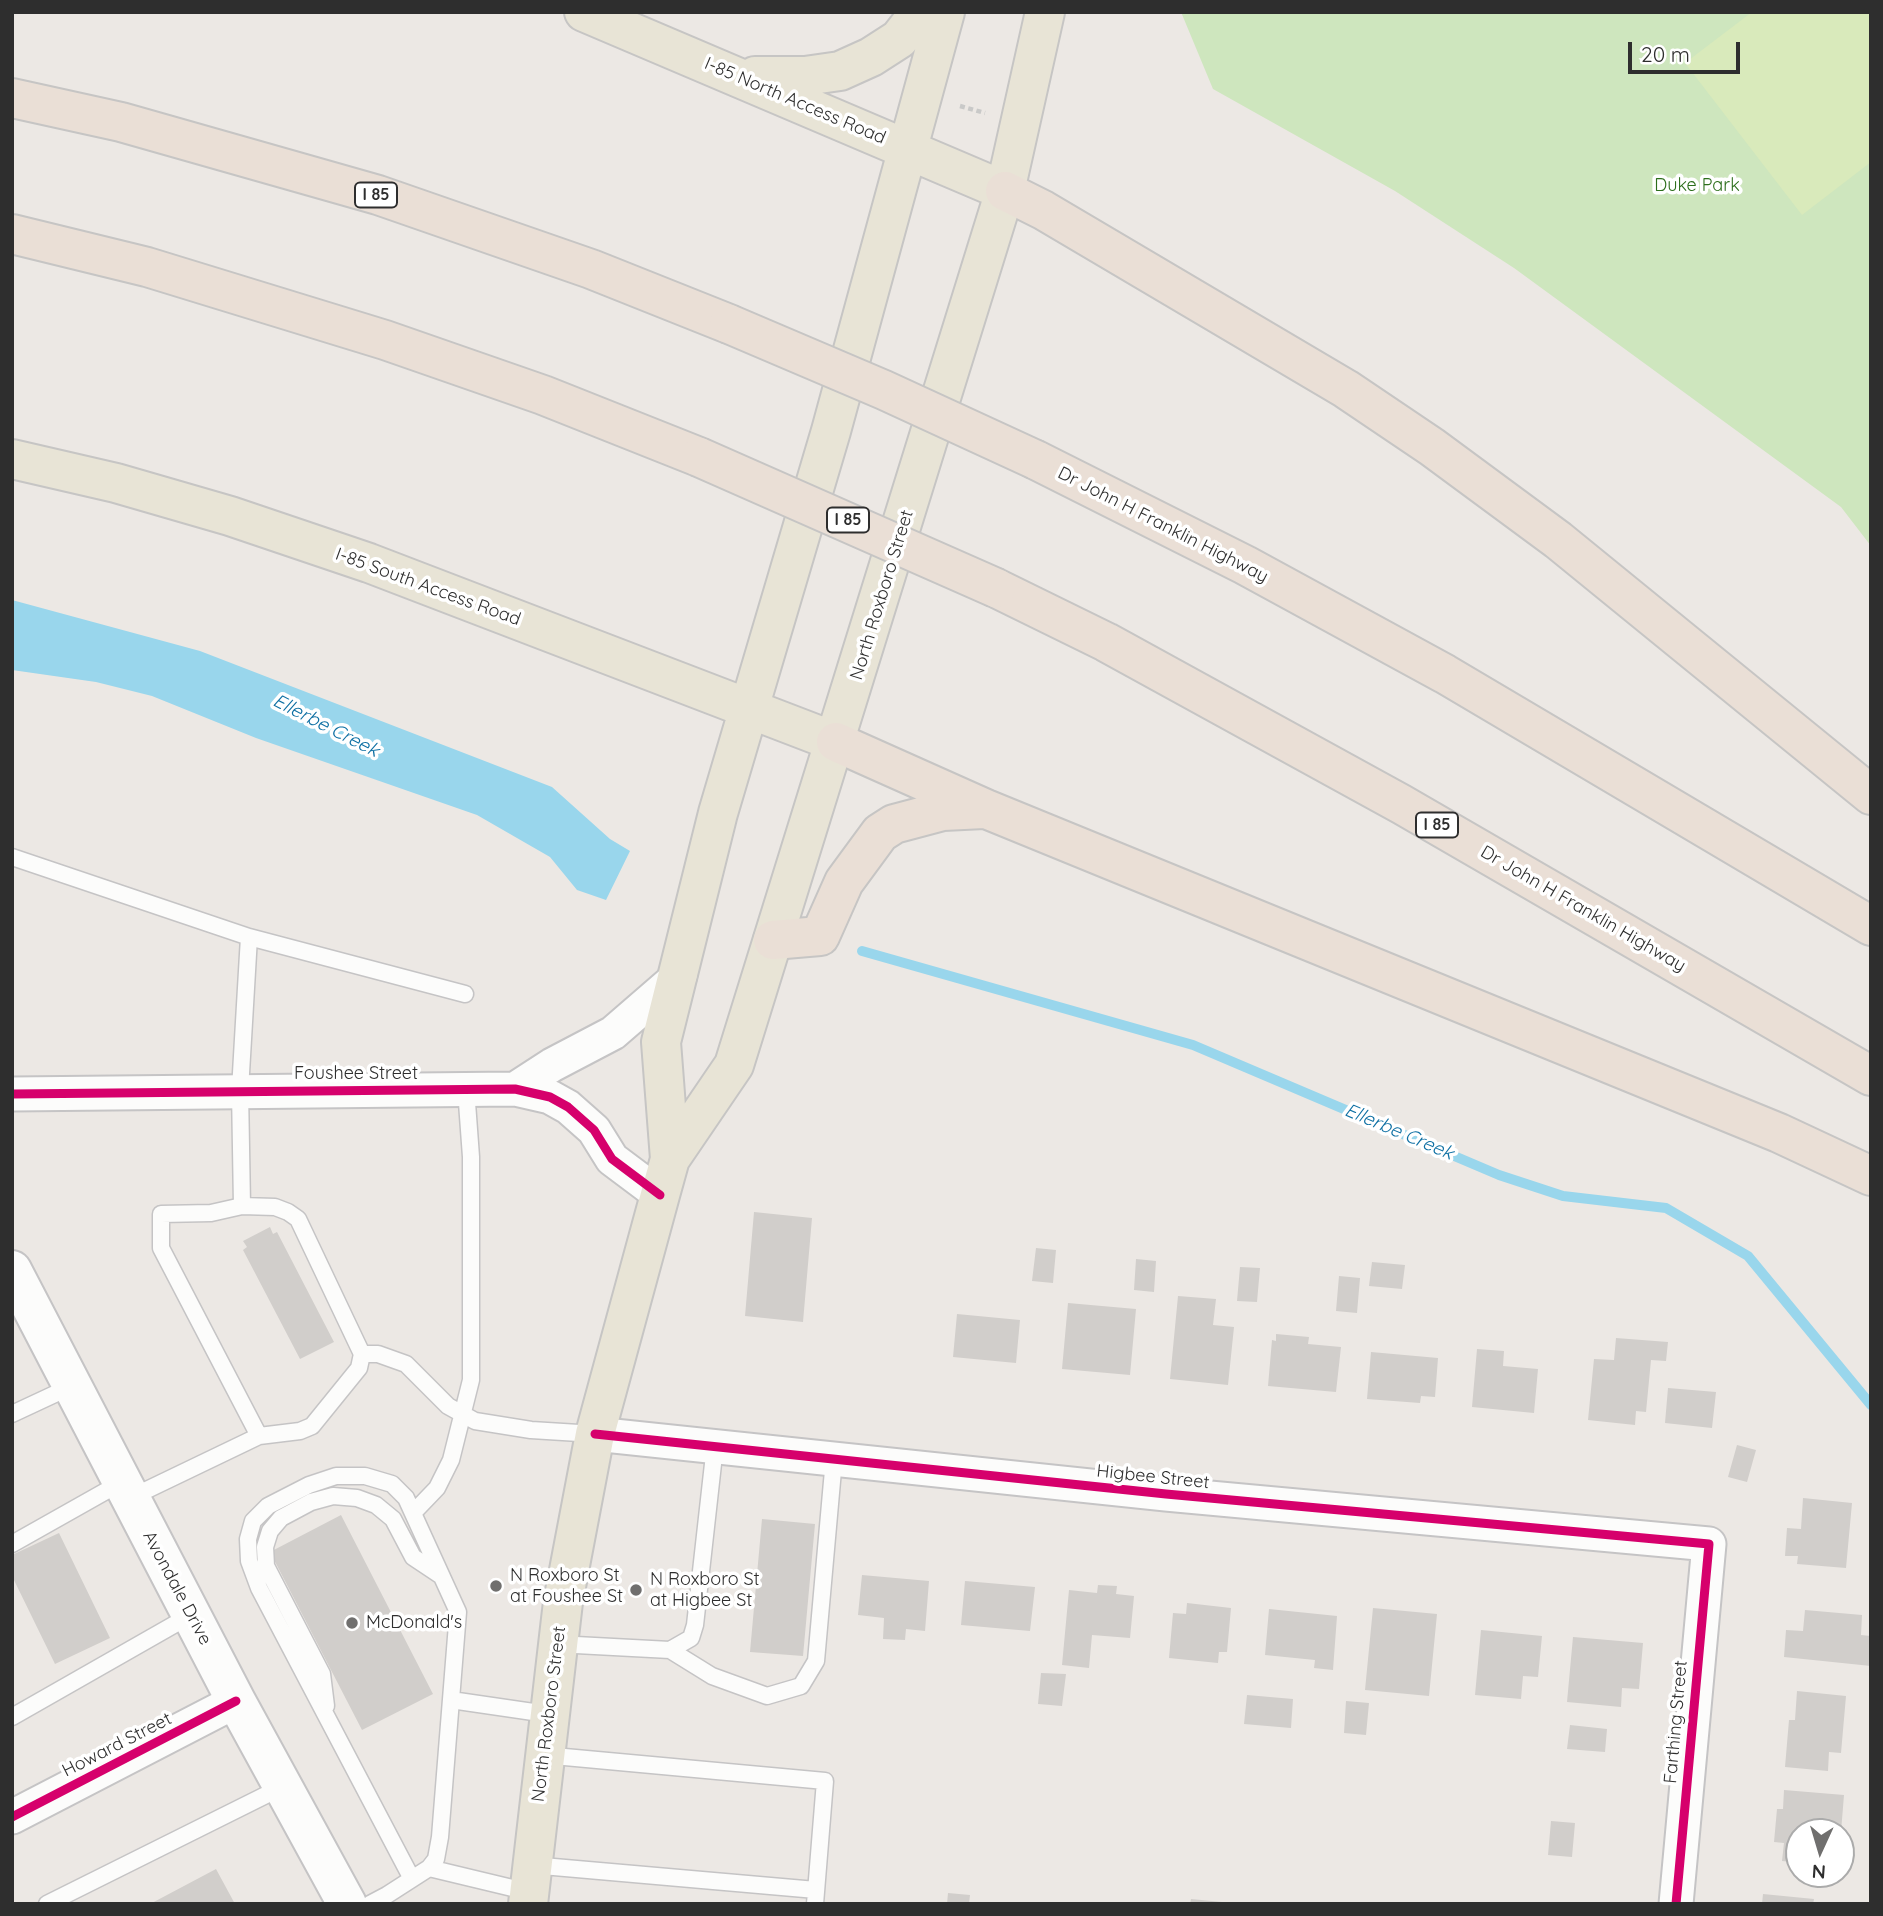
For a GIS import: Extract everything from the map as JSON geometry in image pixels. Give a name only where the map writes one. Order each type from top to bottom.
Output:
[{"type":"highway","name":"Dr John H Franklin Highway","points":[[12,98],[121,121],[378,195],[591,269],[884,390],[1036,460],[1245,565],[1446,674],[1871,926]]},
{"type":"highway","points":[[1005,191],[1043,209],[1346,389],[1432,447],[1558,540],[1871,795]]},
{"type":"highway","name":"Dr John H Franklin Highway","points":[[12,234],[147,267],[373,336],[543,395],[699,457],[996,588],[1106,642],[1401,804],[1871,1076]]},
{"type":"highway","points":[[836,742],[986,809],[1656,1082],[1871,1176]]},
{"type":"highway","points":[[773,940],[820,936],[844,882],[880,833],[894,824],[943,811],[986,809]]},
{"type":"main road","name":"I-85 North Access Road","points":[[584,12],[1005,191]]},
{"type":"main road","points":[[737,75],[805,76],[840,71],[871,57],[899,39],[920,12]]},
{"type":"main road","name":"North Roxboro Street","points":[[670,1159],[661,1042],[680,975],[718,813],[831,431],[945,12]]},
{"type":"main road","name":"North Roxboro Street","points":[[529,1887],[557,1644],[596,1434],[660,1195],[670,1159],[734,1065],[1005,191],[1045,12]]},
{"type":"main road","name":"I-85 South Access Road","points":[[12,458],[116,483],[230,516],[369,563],[836,742]]},
{"type":"main road","name":"Avondale Drive","points":[[12,1270],[236,1701],[347,1904]]},
{"type":"street","points":[[516,1089],[552,1065],[613,1033],[680,975]]},
{"type":"street","name":"Foushee Street","points":[[12,1094],[516,1089],[550,1097],[568,1107],[594,1130],[612,1159],[660,1195]]},
{"type":"street","name":"Higbee Street","points":[[596,1434],[1166,1494],[1709,1544]]},
{"type":"street","name":"Farthing Street","points":[[1676,1904],[1709,1544]]},
{"type":"street","name":"Howard Street","points":[[12,1817],[236,1701]]},
{"type":"lane","points":[[12,857],[249,937],[465,995]]},
{"type":"lane","points":[[242,1206],[240,1090],[249,937]]},
{"type":"lane","points":[[413,1513],[437,1488],[451,1460],[471,1380],[471,1157],[466,1089]]},
{"type":"lane","points":[[12,1544],[126,1490],[259,1436],[300,1431],[312,1426],[359,1368],[362,1354],[298,1219],[275,1207],[242,1206],[211,1213],[161,1214],[161,1248],[259,1436]]},
{"type":"lane","points":[[362,1354],[386,1356],[406,1364],[463,1417],[500,1427],[596,1434]]},
{"type":"lane","points":[[12,1414],[72,1386]]},
{"type":"lane","points":[[670,1650],[691,1637],[695,1625],[715,1446]]},
{"type":"lane","points":[[557,1644],[670,1650],[712,1676],[751,1693],[767,1696],[801,1686],[816,1661],[834,1459]]},
{"type":"lane","points":[[370,1904],[412,1879],[429,1868],[436,1859],[458,1612],[406,1498],[392,1484],[365,1476],[335,1476],[309,1485],[268,1506],[253,1521],[248,1539],[248,1561],[259,1588],[412,1879]]},
{"type":"lane","points":[[328,1719],[322,1674],[266,1566],[265,1547],[270,1531],[281,1518],[311,1502],[332,1496],[357,1498],[376,1505],[393,1519],[413,1557],[442,1577]]},
{"type":"lane","points":[[12,1717],[191,1615]]},
{"type":"lane","points":[[451,1700],[547,1714]]},
{"type":"lane","points":[[429,1868],[529,1887],[816,1897],[825,1781],[543,1755]]},
{"type":"lane","points":[[47,1904],[282,1787]]},
{"type":"path","points":[[957,106],[993,115]]},
{"type":"green space","name":"Duke Park","points":[[1181,12],[1871,12],[1871,546],[1841,507],[1514,268],[1395,191],[1213,89]]},
{"type":"green space","points":[[1752,12],[1871,12],[1871,162],[1802,215],[1685,63]]},
{"type":"water","points":[[12,600],[200,651],[552,787],[610,839],[630,851],[606,900],[577,890],[550,857],[477,815],[256,738],[152,696],[96,682],[12,670]]},
{"type":"building","points":[[754,1212],[812,1218],[803,1322],[745,1316]]},
{"type":"building","points":[[270,1227],[273,1234],[277,1232],[334,1342],[300,1359],[243,1250],[247,1247],[243,1241]]},
{"type":"building","points":[[1036,1248],[1056,1250],[1053,1283],[1032,1281]]},
{"type":"building","points":[[1136,1259],[1156,1261],[1154,1292],[1134,1290]]},
{"type":"building","points":[[1372,1262],[1405,1265],[1402,1289],[1369,1286]]},
{"type":"building","points":[[1240,1267],[1260,1268],[1257,1302],[1237,1301]]},
{"type":"building","points":[[1339,1276],[1360,1278],[1357,1313],[1336,1311]]},
{"type":"building","points":[[1178,1296],[1216,1299],[1213,1325],[1234,1327],[1228,1385],[1170,1379]]},
{"type":"building","points":[[1068,1303],[1136,1309],[1130,1375],[1062,1369]]},
{"type":"building","points":[[957,1314],[1020,1320],[1016,1363],[953,1357]]},
{"type":"building","points":[[1276,1334],[1309,1337],[1308,1344],[1341,1347],[1336,1392],[1268,1386],[1272,1340],[1276,1341]]},
{"type":"building","points":[[1616,1338],[1668,1342],[1666,1361],[1651,1360],[1646,1412],[1636,1411],[1635,1425],[1588,1420],[1594,1359],[1614,1360]]},
{"type":"building","points":[[1477,1349],[1504,1351],[1503,1366],[1538,1369],[1534,1413],[1472,1407]]},
{"type":"building","points":[[1371,1352],[1438,1358],[1435,1397],[1421,1396],[1420,1403],[1367,1399]]},
{"type":"building","points":[[1668,1388],[1716,1392],[1712,1428],[1665,1423]]},
{"type":"building","points":[[1737,1445],[1756,1450],[1747,1482],[1728,1477]]},
{"type":"building","points":[[1803,1498],[1852,1503],[1846,1568],[1797,1564],[1798,1556],[1785,1556],[1787,1528],[1801,1529]]},
{"type":"building","points":[[341,1515],[433,1694],[362,1730],[270,1552]]},
{"type":"building","points":[[762,1519],[815,1524],[803,1656],[750,1652]]},
{"type":"building","points":[[59,1533],[110,1638],[55,1664],[12,1576],[12,1555]]},
{"type":"building","points":[[862,1575],[929,1581],[925,1631],[906,1629],[905,1640],[883,1639],[884,1618],[858,1615]]},
{"type":"building","points":[[965,1581],[1035,1587],[1030,1631],[961,1625]]},
{"type":"building","points":[[1098,1585],[1117,1586],[1116,1594],[1134,1596],[1130,1638],[1092,1635],[1089,1668],[1062,1665],[1069,1590],[1097,1593]]},
{"type":"building","points":[[1187,1603],[1231,1608],[1227,1652],[1219,1652],[1218,1663],[1169,1658],[1173,1613],[1186,1614]]},
{"type":"building","points":[[1373,1608],[1437,1614],[1429,1696],[1365,1690]]},
{"type":"building","points":[[1269,1609],[1337,1616],[1333,1670],[1314,1668],[1315,1660],[1265,1655]]},
{"type":"building","points":[[1805,1610],[1862,1615],[1861,1635],[1871,1636],[1871,1666],[1784,1657],[1786,1630],[1803,1631]]},
{"type":"building","points":[[1481,1630],[1542,1636],[1538,1677],[1523,1676],[1521,1699],[1475,1695]]},
{"type":"building","points":[[1573,1637],[1643,1643],[1639,1689],[1622,1688],[1621,1707],[1567,1702]]},
{"type":"building","points":[[1041,1673],[1066,1674],[1062,1706],[1038,1704]]},
{"type":"building","points":[[1797,1691],[1846,1696],[1841,1753],[1829,1752],[1828,1771],[1785,1767],[1789,1720],[1795,1720]]},
{"type":"building","points":[[1247,1695],[1293,1699],[1291,1728],[1244,1724]]},
{"type":"building","points":[[1346,1701],[1369,1703],[1366,1735],[1344,1733]]},
{"type":"building","points":[[1570,1725],[1607,1729],[1605,1752],[1567,1749]]},
{"type":"building","points":[[1784,1790],[1844,1795],[1842,1818],[1785,1818],[1785,1861],[1782,1861],[1784,1843],[1774,1842],[1777,1809],[1783,1809]]},
{"type":"building","points":[[1551,1821],[1575,1823],[1572,1857],[1548,1855]]},
{"type":"building","points":[[216,1869],[235,1904],[150,1904]]},
{"type":"building","points":[[948,1893],[970,1895],[969,1904],[947,1904]]},
{"type":"building","points":[[1763,1894],[1814,1899],[1813,1904],[1762,1904]]},
{"type":"building","points":[[1191,1899],[1222,1902],[1222,1904],[1190,1904]]},
{"type":"waterway","name":"Ellerbe Creek","points":[[862,951],[1193,1045],[1499,1175],[1563,1196],[1666,1208],[1748,1256],[1871,1405]]},
{"type":"cycle path","points":[[12,1094],[515,1089],[550,1097],[568,1107],[594,1130],[612,1159],[660,1195]]},
{"type":"cycle path","points":[[595,1434],[1166,1494],[1709,1544],[1676,1904]]},
{"type":"cycle path","points":[[12,1817],[236,1701]]},
{"type":"place","name":"N Roxboro St at Foushee St","points":[[496,1586]]},
{"type":"place","name":"N Roxboro St at Higbee St","points":[[636,1590]]},
{"type":"place","name":"McDonald's","points":[[352,1623]]}]
